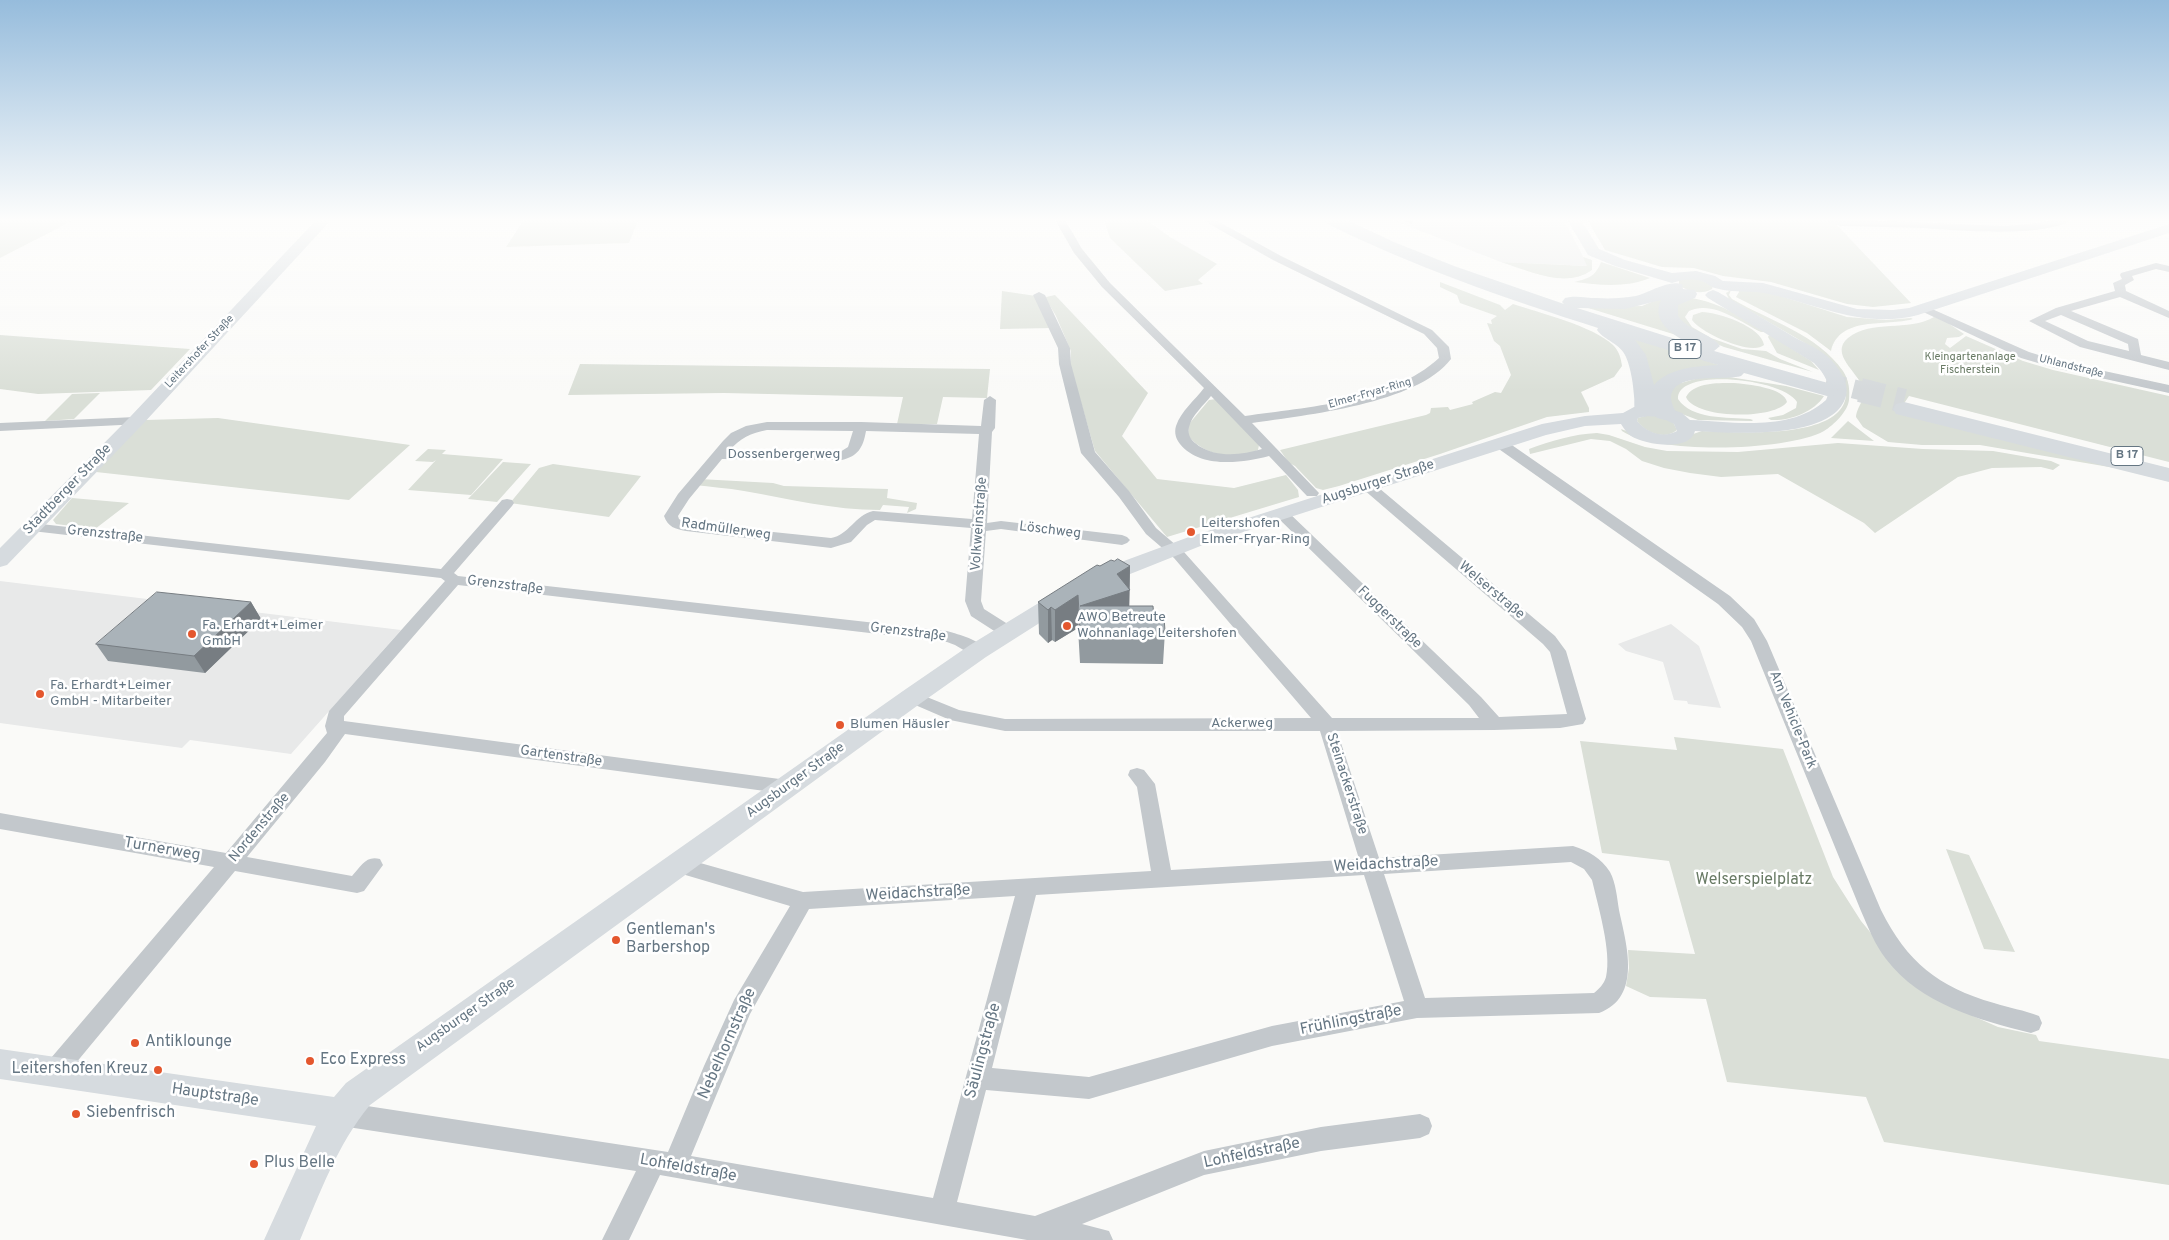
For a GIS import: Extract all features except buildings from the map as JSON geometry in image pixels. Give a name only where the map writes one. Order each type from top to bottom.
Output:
[{"type":"highway","name":"B 17","points":[[1462,276],[1582,317],[1790,380],[1831,387]]},
{"type":"highway","name":"B 17","points":[[1484,276],[1551,300],[1831,387]]},
{"type":"highway","points":[[1551,300],[1618,305],[1644,301],[1678,287]]},
{"type":"highway","points":[[1678,287],[1667,308],[1669,318],[1684,332],[1727,355]]},
{"type":"highway","points":[[1582,317],[1615,334],[1634,350],[1638,358],[1645,392],[1643,417]]},
{"type":"highway","points":[[1643,417],[1660,400],[1661,390],[1670,381],[1683,375],[1701,372],[1725,372],[1790,380]]},
{"type":"highway","name":"B 17","points":[[2169,467],[1904,405],[2169,475]]},
{"type":"street","name":"Leitershofer Straße","points":[[136,420],[272,276]]},
{"type":"street","points":[[1097,276],[1212,388],[1312,493]]},
{"type":"street","name":"Elmer-Fryar-Ring","points":[[1243,420],[1345,404],[1402,388],[1438,368],[1445,359],[1443,347],[1428,332],[1313,276]]},
{"type":"street","points":[[1651,276],[1678,287],[1716,290],[1768,289],[1826,308],[1858,314],[1890,315],[1923,308],[2016,276]]},
{"type":"street","points":[[1678,287],[1683,276]]},
{"type":"street","points":[[1685,425],[1745,427],[1794,424],[1815,418],[1828,410],[1831,387],[1820,359],[1716,290],[1706,278],[1697,276]]},
{"type":"street","points":[[2121,293],[2119,283],[2129,280],[2126,276]]},
{"type":"street","points":[[2169,315],[2121,293],[2060,310],[2056,314],[2035,322],[2084,344],[2124,352],[2135,357],[2169,366]]},
{"type":"street","name":"Steinackerstraße","points":[[1038,295],[1064,348],[1065,364],[1088,453],[1124,494],[1151,530],[1172,549],[1326,723],[1417,1008]]},
{"type":"street","name":"Uhlandstraße","points":[[1923,308],[2025,355],[2064,366],[2169,389]]},
{"type":"street","points":[[2060,310],[2134,342],[2135,357]]},
{"type":"street","points":[[1212,388],[1183,425],[1182,436],[1185,442],[1196,450],[1214,457],[1240,458],[1272,451]]},
{"type":"street","name":"Volkweinstraße","points":[[990,400],[988,428],[984,431],[986,436],[978,561],[973,602],[977,612],[1008,632]]},
{"type":"street","points":[[1501,444],[1561,425],[1614,426],[1643,417],[1680,420],[1687,429],[1684,435],[1671,439],[1652,437],[1643,417]]},
{"type":"street","points":[[0,427],[136,420]]},
{"type":"street","name":"Stadtberger Straße","points":[[2,555],[32,527],[136,420]]},
{"type":"street","name":"Radmüllerweg","points":[[979,526],[872,515],[864,519],[847,540],[831,543],[677,525],[672,521],[671,516],[672,512],[718,455],[736,436],[751,429],[767,426],[860,426],[974,429],[984,431]]},
{"type":"street","name":"Dossenbergerweg","points":[[718,455],[847,456],[855,448],[860,426]]},
{"type":"street","name":"Augsburger Straße","points":[[282,1240],[323,1146],[341,1114],[358,1094],[978,651],[1083,587],[1111,573],[1172,549],[1501,444]]},
{"type":"street","name":"Am Vehicle-Park","points":[[1501,444],[1724,600],[1748,623],[1759,642],[1871,911],[1894,953],[1915,973],[1946,995],[1973,1008],[2031,1023]]},
{"type":"street","name":"Welserstraße","points":[[1368,486],[1549,640],[1558,651],[1577,720]]},
{"type":"street","name":"Nordenstraße","points":[[53,1073],[325,750],[336,734],[334,726],[335,715],[449,577],[507,503]]},
{"type":"street","name":"Fuggerstraße","points":[[1282,514],[1475,701],[1494,724]]},
{"type":"street","name":"Löschweg","points":[[979,526],[1001,525],[1122,540]]},
{"type":"street","name":"Grenzstraße","points":[[32,527],[947,637],[961,641],[978,651]]},
{"type":"street","name":"Ackerweg","points":[[912,697],[956,716],[1005,725],[1494,724],[1577,720]]},
{"type":"street","name":"Gartenstraße","points":[[334,726],[787,787]]},
{"type":"street","points":[[1137,775],[1146,784],[1162,879]]},
{"type":"street","name":"Turnerweg","points":[[0,821],[357,886],[373,865]]},
{"type":"street","name":"Weidachstraße","points":[[680,865],[804,900],[1573,854],[1591,863],[1602,877]]},
{"type":"street","name":"Frühlingstraße","points":[[976,1078],[1089,1088],[1272,1036],[1417,1008],[1599,1003],[1609,994],[1616,981],[1619,964],[1602,877]]},
{"type":"street","name":"Säulingstraße","points":[[942,1213],[1027,888]]},
{"type":"street","name":"Nebelhornstraße","points":[[615,1240],[664,1164],[741,1007],[797,915],[804,900]]},
{"type":"street","name":"Hauptstraße","points":[[0,1064],[341,1114]]},
{"type":"street","name":"Lohfeldstraße","points":[[341,1114],[664,1164],[1100,1240]]},
{"type":"street","name":"Lohfeldstraße","points":[[1034,1228],[1120,1198],[1204,1163],[1321,1139],[1420,1126]]},
{"type":"shaded area","points":[[0,581],[401,630],[291,754],[190,740],[182,748],[0,723]]},
{"type":"shaded area","points":[[1671,624],[1699,646],[1721,708],[1688,704],[1687,701],[1674,700],[1663,662],[1626,651],[1618,644]]},
{"type":"green space","points":[[1149,276],[1203,276],[1198,280],[1203,284],[1165,291]]},
{"type":"green space","points":[[1546,276],[1579,276],[1571,278]]},
{"type":"green space","points":[[1591,276],[1643,276],[1650,278],[1632,283],[1603,285],[1574,282]]},
{"type":"green space","points":[[1723,276],[1885,276],[1911,303],[1873,307],[1847,304],[1771,282]]},
{"type":"green space","points":[[1681,279],[1699,279],[1713,286],[1712,289],[1704,292],[1691,291],[1679,285]]},
{"type":"green space","points":[[1440,282],[1500,305],[1505,310],[1513,304],[1593,332],[1615,347],[1622,366],[1614,377],[1581,392],[1589,412],[1547,417],[1339,486],[1323,490],[1316,488],[1295,466],[1289,463],[1280,450],[1426,415],[1430,413],[1431,408],[1448,407],[1450,410],[1473,404],[1472,402],[1495,392],[1501,393],[1511,375],[1500,346],[1494,341],[1487,323],[1492,324],[1491,320],[1497,316],[1460,303],[1457,295],[1440,287]]},
{"type":"green space","points":[[1738,289],[1771,293],[1847,317],[1886,320],[1913,319],[1854,327],[1844,332],[1836,340],[1831,351],[1807,333],[1736,297],[1739,292]]},
{"type":"green space","points":[[1731,290],[1729,295],[1732,299],[1792,329],[1820,347],[1832,358],[1843,371],[1849,385],[1849,400],[1843,413],[1824,431],[1806,438],[1753,446],[1723,448],[1663,444],[1639,439],[1622,431],[1621,429],[1640,436],[1693,434],[1702,431],[1763,432],[1788,430],[1811,426],[1830,418],[1842,407],[1846,390],[1810,346],[1729,299],[1726,293]]},
{"type":"green space","points":[[1002,291],[1036,296],[1051,328],[1000,329]]},
{"type":"green space","points":[[1675,292],[1669,297],[1686,338],[1585,307],[1642,306]]},
{"type":"green space","points":[[1055,295],[1148,393],[1122,436],[1157,479],[1234,488],[1286,475],[1298,490],[1299,497],[1167,537],[1095,451],[1071,368],[1071,351],[1056,316],[1046,299],[1046,297]]},
{"type":"green space","points":[[1684,298],[1715,304],[1737,314],[1765,332],[1761,332],[1717,310],[1698,308],[1689,311],[1685,317],[1692,327],[1711,338],[1742,349],[1766,351],[1780,359],[1813,372],[1712,342],[1677,319],[1676,305]]},
{"type":"green space","points":[[1702,312],[1728,318],[1748,327],[1756,332],[1764,345],[1758,348],[1749,348],[1715,337],[1692,320],[1693,315]]},
{"type":"green space","name":"Kleingartenanlage Fischerstein","points":[[1934,317],[1942,319],[1964,334],[1959,337],[1947,338],[1945,344],[1950,348],[1966,336],[2023,361],[2053,370],[2169,396],[2169,462],[1909,396],[1903,405],[2115,468],[1980,445],[1922,445],[1888,442],[1863,427],[1856,417],[1864,392],[1860,382],[1843,357],[1843,344],[1848,338],[1858,332],[1868,329],[1913,324]]},
{"type":"green space","points":[[1619,332],[1731,369],[1656,390]]},
{"type":"green space","points":[[0,335],[190,349],[151,390],[38,394],[0,389]]},
{"type":"green space","points":[[1769,335],[1811,361],[1819,370],[1777,353],[1768,337]]},
{"type":"green space","points":[[580,364],[990,369],[987,398],[943,397],[937,424],[897,424],[903,397],[724,393],[568,395]]},
{"type":"green space","points":[[1723,376],[1786,386],[1824,396],[1820,402],[1808,411],[1786,419],[1771,420],[1768,418],[1783,415],[1796,408],[1797,402],[1788,394],[1753,382],[1732,379],[1711,380],[1694,383],[1682,389],[1678,399],[1684,406],[1701,414],[1753,420],[1698,420],[1674,411],[1666,393],[1685,379]]},
{"type":"green space","points":[[1734,383],[1773,390],[1785,397],[1787,402],[1779,408],[1767,412],[1735,414],[1704,410],[1692,404],[1686,397],[1695,388],[1707,384]]},
{"type":"green space","points":[[100,393],[74,419],[45,421],[72,394]]},
{"type":"green space","points":[[1216,399],[1259,445],[1258,450],[1240,456],[1220,454],[1202,447],[1188,435],[1189,424],[1209,400]]},
{"type":"green space","points":[[1652,414],[1673,422],[1677,430],[1666,435],[1655,434],[1645,429],[1637,421],[1638,418]]},
{"type":"green space","points":[[218,418],[410,445],[349,500],[96,472],[145,420]]},
{"type":"green space","points":[[1848,421],[1874,441],[1831,438]]},
{"type":"green space","points":[[1597,433],[1645,447],[1667,451],[1738,452],[1838,443],[1923,449],[1993,451],[2051,461],[2060,465],[2053,470],[2041,467],[1992,468],[1958,477],[1875,533],[1864,523],[1778,474],[1721,477],[1690,473],[1642,461],[1626,449],[1610,441],[1591,439],[1530,454],[1529,449],[1546,443],[1571,436]]},
{"type":"green space","points":[[428,449],[446,450],[442,454],[503,459],[471,495],[408,490],[436,460],[433,462],[415,461]]},
{"type":"green space","points":[[503,462],[531,464],[497,502],[468,499]]},
{"type":"green space","points":[[553,464],[641,476],[609,517],[510,503],[539,468]]},
{"type":"green space","points":[[699,479],[773,483],[784,486],[888,489],[887,498],[917,503],[916,509],[907,513],[909,507],[883,505],[880,510],[863,510],[811,504],[738,490],[694,485]]},
{"type":"green space","points":[[72,498],[129,503],[95,529],[56,524],[53,520]]},
{"type":"green space","name":"Welserspielplatz","points":[[1674,737],[1783,749],[1833,877],[1861,921],[1899,967],[1973,1016],[1998,1027],[2036,1035],[2039,1041],[2169,1059],[2169,1185],[1884,1142],[1866,1097],[1727,1082],[1706,999],[1650,997],[1626,986],[1629,968],[1628,950],[1695,954],[1669,861],[1602,853],[1580,741],[1677,750]]},
{"type":"green space","points":[[1946,849],[1969,855],[2015,952],[1984,949]]},
{"type":"tunnel","points":[[1826,382],[1866,392]]},
{"type":"tunnel","points":[[1860,390],[1904,401]]},
{"type":"place","name":"Leitershofen Elmer-Fryar-Ring","points":[[1191,532]]},
{"type":"place","name":"AWO Betreute Wohnanlage Leitershofen","points":[[1067,626]]},
{"type":"place","name":"Fa. Erhardt+Leimer GmbH","points":[[192,634]]},
{"type":"place","name":"Fa. Erhardt+Leimer GmbH - Mitarbeiter","points":[[40,694]]},
{"type":"place","name":"Blumen Häusler","points":[[840,725]]},
{"type":"place","name":"Gentleman's Barbershop","points":[[616,940]]},
{"type":"place","name":"Antiklounge","points":[[135,1043]]},
{"type":"place","name":"Eco Express","points":[[310,1061]]},
{"type":"place","name":"Leitershofen Kreuz","points":[[158,1070]]},
{"type":"place","name":"Siebenfrisch","points":[[76,1114]]},
{"type":"place","name":"Plus Belle","points":[[254,1164]]}]
